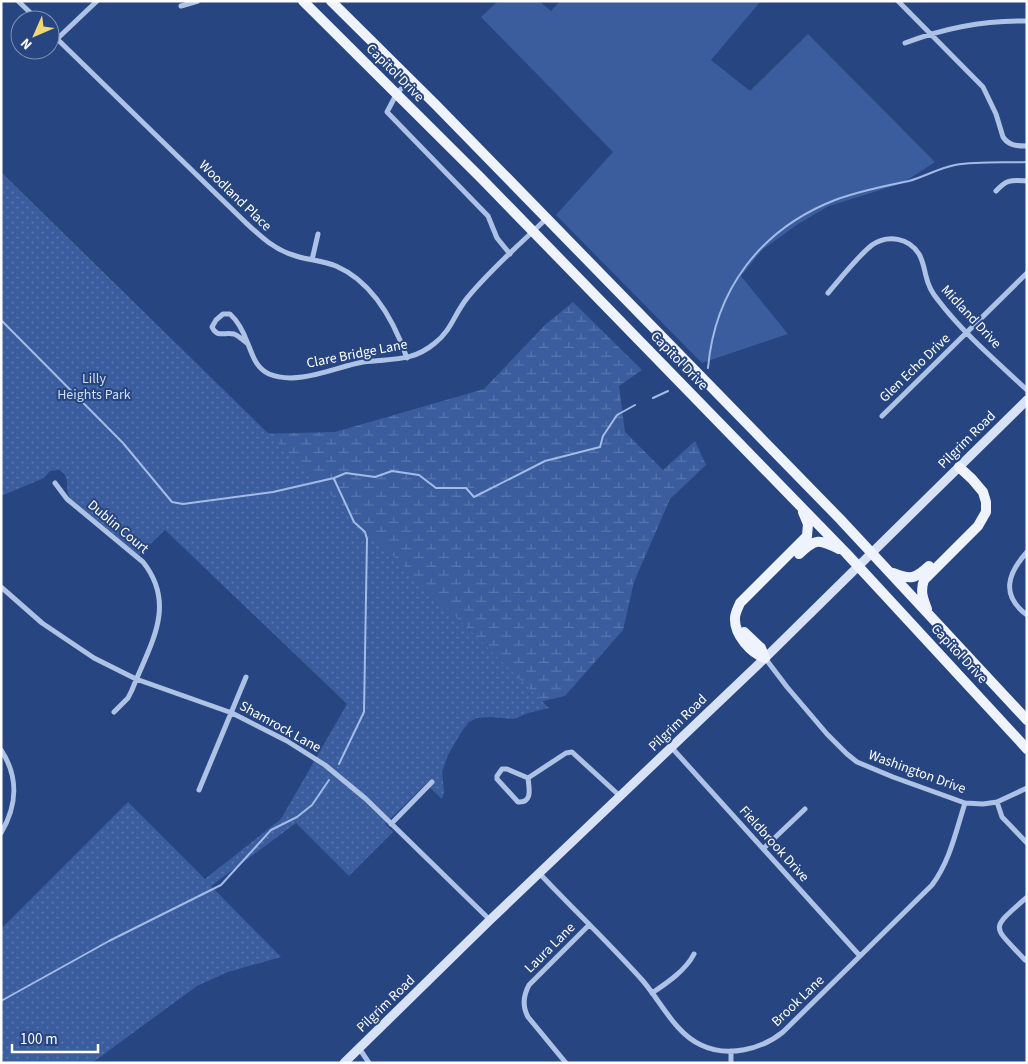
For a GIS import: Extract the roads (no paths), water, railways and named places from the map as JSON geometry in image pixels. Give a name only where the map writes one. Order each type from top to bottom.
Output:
[{"type":"main road","name":"Capitol Drive","points":[[303,1],[397,93],[801,506],[1027,749]]},
{"type":"main road","name":"Capitol Drive","points":[[331,1],[679,354],[888,570],[1027,720]]},
{"type":"main road","points":[[666,367],[679,354]]},
{"type":"main road","name":"Pilgrim Road","points":[[344,1063],[490,920],[765,658],[1027,400]]},
{"type":"main road","points":[[888,570],[908,578],[916,576],[977,519],[981,509],[979,498],[957,469]]},
{"type":"main road","points":[[928,613],[921,587],[924,580],[978,526],[986,512],[983,492],[972,479],[957,469]]},
{"type":"main road","points":[[765,658],[755,654],[739,633],[735,618],[736,610],[740,603],[807,536],[808,524],[801,506]]},
{"type":"main road","points":[[765,658],[761,648],[744,631],[741,620],[744,608],[813,542],[824,542],[846,553]]},
{"type":"main road","points":[[976,693],[990,680]]},
{"type":"street","points":[[18,1],[27,10]]},
{"type":"street","points":[[60,36],[97,1]]},
{"type":"street","points":[[181,6],[198,1]]},
{"type":"street","points":[[898,1],[983,87],[992,102],[1003,138],[1006,142],[1014,146],[1027,146]]},
{"type":"street","points":[[904,43],[945,30],[979,24],[1027,21]]},
{"type":"street","name":"Woodland Place","points":[[60,42],[260,236],[274,247],[289,254],[331,264],[347,272],[370,290],[390,321],[407,358]]},
{"type":"street","points":[[410,80],[397,93],[387,112],[488,216],[497,238],[510,254]]},
{"type":"street","points":[[996,191],[1004,182],[1010,180],[1027,181]]},
{"type":"street","name":"Clare Bridge Lane","points":[[248,344],[234,334],[218,334],[214,330],[213,324],[223,314],[230,314],[241,328],[256,362],[271,374],[278,376],[314,375],[364,362],[398,360],[420,353],[441,339],[451,326],[467,297],[546,219]]},
{"type":"street","points":[[312,260],[318,234]]},
{"type":"street","name":"Midland Drive","points":[[828,293],[868,249],[879,241],[888,239],[902,240],[914,248],[922,260],[928,283],[934,295],[967,332],[1027,390]]},
{"type":"street","name":"Glen Echo Drive","points":[[882,416],[1027,273]]},
{"type":"street","name":"Dublin Court","points":[[56,483],[67,499],[138,557],[147,568],[156,585],[160,618],[154,637],[128,698],[114,712]]},
{"type":"street","points":[[1027,552],[1012,571],[1009,588],[1018,607],[1027,615]]},
{"type":"street","name":"Shamrock Lane","points":[[1,587],[54,633],[94,658],[136,679],[232,713],[287,741],[325,765],[361,795],[490,920]]},
{"type":"street","name":"Washington Drive","points":[[765,658],[827,734],[846,754],[857,762],[892,777],[965,803],[983,804],[997,802]]},
{"type":"street","points":[[199,790],[246,677]]},
{"type":"street","name":"Fieldbrook Drive","points":[[672,748],[860,956]]},
{"type":"street","points":[[1,750],[11,768],[14,789],[13,807],[1,832]]},
{"type":"street","points":[[528,778],[566,753],[572,752],[621,797]]},
{"type":"street","points":[[502,769],[507,769],[528,778],[530,795],[527,800],[518,802],[497,779],[497,776],[502,769]]},
{"type":"street","points":[[391,824],[432,782]]},
{"type":"street","points":[[1027,788],[997,802],[1002,817],[1027,843]]},
{"type":"street","name":"Brook Lane","points":[[540,874],[624,960],[674,1022],[693,1041],[710,1048],[731,1052],[755,1048],[776,1038],[926,892],[939,876],[950,854],[965,803]]},
{"type":"street","points":[[764,848],[805,809]]},
{"type":"street","points":[[1027,897],[1000,921],[998,927],[1000,933],[1025,960],[1027,958]]},
{"type":"street","name":"Laura Lane","points":[[566,1063],[528,1016],[524,1008],[524,998],[529,985],[589,925]]},
{"type":"street","points":[[652,993],[684,968],[694,954]]},
{"type":"street","points":[[359,1048],[369,1063]]},
{"type":"street","points":[[731,1052],[731,1063]]},
{"type":"waterway","points":[[708,368],[712,339],[720,312],[732,288],[746,265],[764,245],[785,227],[809,212],[835,200],[862,191],[909,181],[949,166],[973,163],[1027,162]]},
{"type":"waterway","points":[[1,320],[123,443],[172,502],[183,504],[273,492],[334,478],[346,473],[375,477],[392,471],[419,475],[436,488],[466,488],[474,497],[545,461],[600,447],[603,436],[617,415],[635,405]]},
{"type":"waterway","points":[[653,398],[668,391]]},
{"type":"waterway","points":[[334,479],[354,522],[365,532],[367,539],[364,712],[339,764]]},
{"type":"waterway","points":[[1,1001],[109,941],[221,885],[271,830],[297,817],[312,805],[329,780]]},
{"type":"park label","name":"Lilly Heights Park","points":[[94,388]]}]
